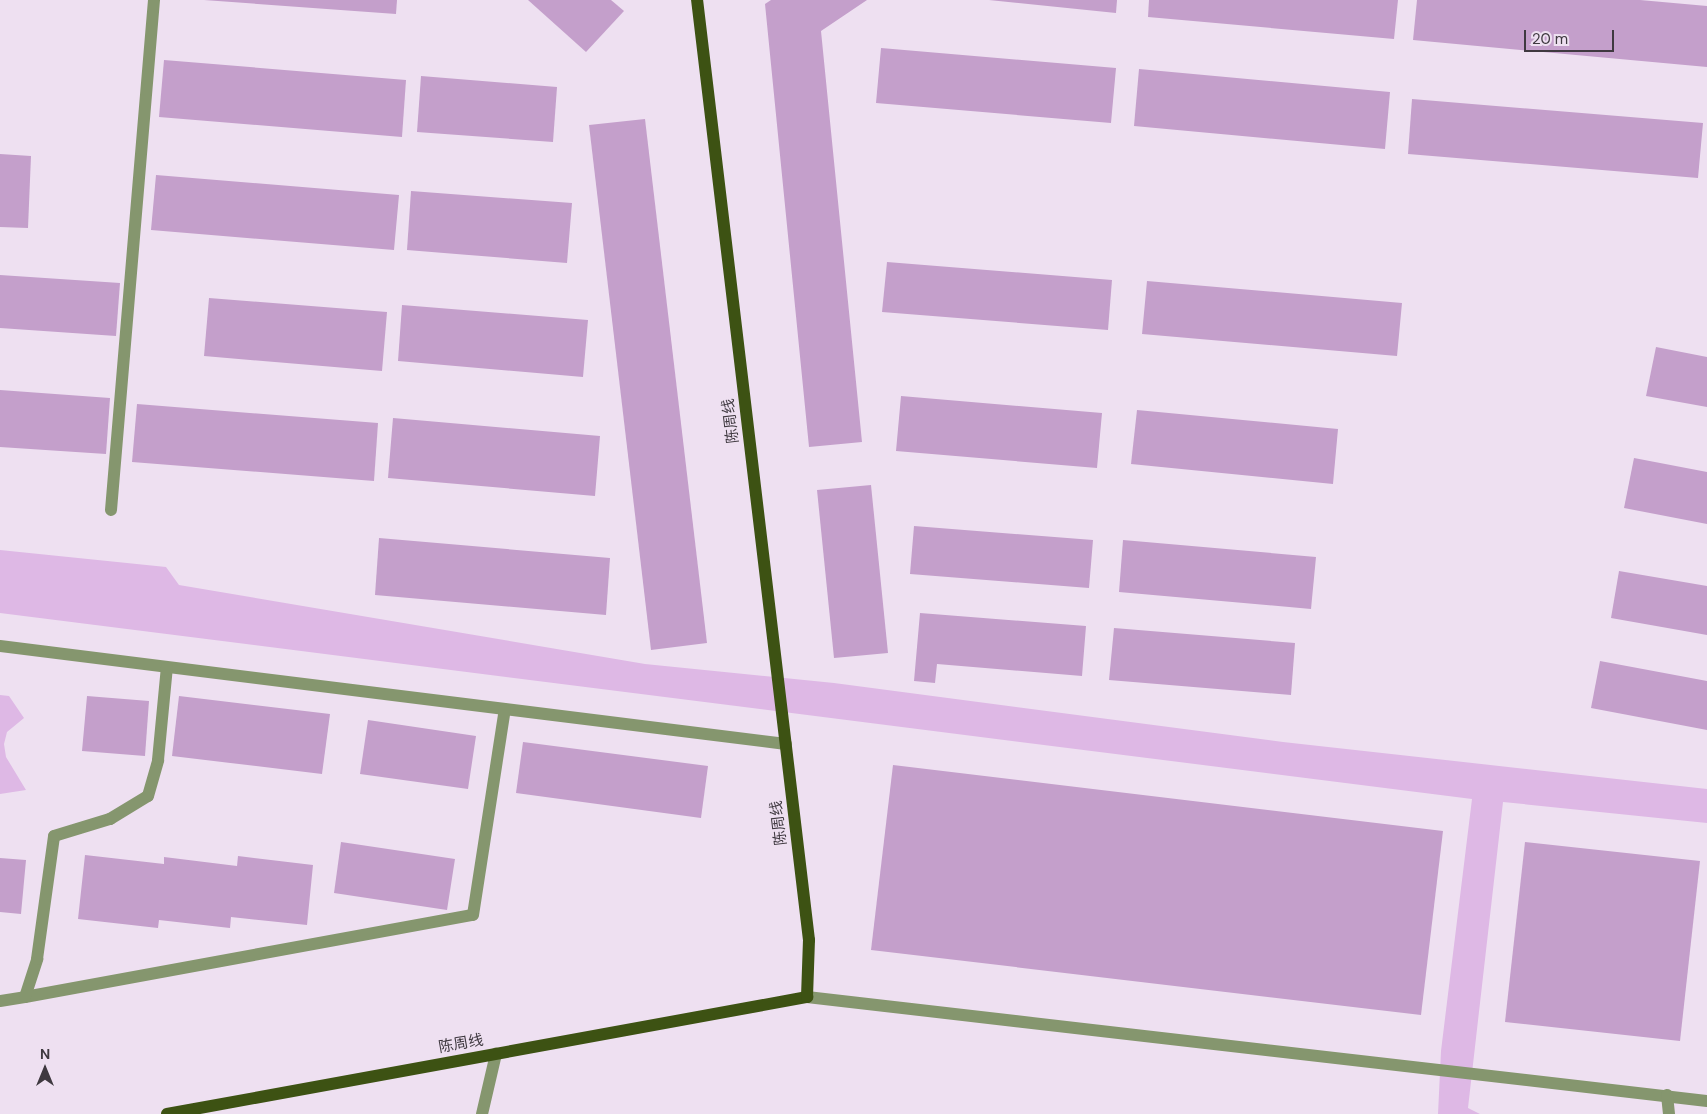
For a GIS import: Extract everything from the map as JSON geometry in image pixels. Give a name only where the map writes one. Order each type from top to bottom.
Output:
[{"type":"main road","name":"陈周线","points":[[167,1114],[807,997],[809,940],[697,0]]},
{"type":"street","points":[[111,510],[154,0]]},
{"type":"street","points":[[0,646],[786,744]]},
{"type":"street","points":[[25,997],[36,959],[54,836],[110,819],[148,796],[158,760],[167,667]]},
{"type":"street","points":[[0,1001],[474,915],[505,709]]},
{"type":"street","points":[[807,997],[1707,1101]]},
{"type":"street","points":[[482,1114],[496,1054]]},
{"type":"street","points":[[1668,1095],[1669,1114]]},
{"type":"shaded area","points":[[0,550],[166,567],[179,585],[645,664],[834,683],[1283,742],[1707,789],[1707,823],[1503,802],[1468,1108],[1480,1114],[1438,1114],[1441,1051],[1472,799],[0,613]]},
{"type":"shaded area","points":[[0,695],[9,696],[24,718],[7,732],[4,744],[6,757],[26,790],[0,794]]},
{"type":"building","points":[[204,0],[397,0],[396,14]]},
{"type":"building","points":[[528,0],[611,0],[624,11],[586,52]]},
{"type":"building","points":[[771,0],[867,0],[821,31],[862,442],[809,447],[765,4]]},
{"type":"building","points":[[989,0],[1117,0],[1116,13]]},
{"type":"building","points":[[1149,0],[1398,0],[1394,39],[1148,17]]},
{"type":"building","points":[[1417,0],[1640,0],[1707,6],[1707,67],[1413,40]]},
{"type":"building","points":[[881,48],[1116,68],[1111,123],[876,103]]},
{"type":"building","points":[[164,60],[406,80],[402,137],[159,117]]},
{"type":"building","points":[[1139,69],[1390,92],[1385,149],[1134,126]]},
{"type":"building","points":[[421,76],[557,87],[553,142],[417,132]]},
{"type":"building","points":[[1412,99],[1703,123],[1698,178],[1408,154]]},
{"type":"building","points":[[645,119],[707,643],[651,650],[589,125]]},
{"type":"building","points":[[0,154],[31,156],[28,228],[0,227]]},
{"type":"building","points":[[156,175],[399,195],[394,250],[151,230]]},
{"type":"building","points":[[411,191],[572,203],[567,263],[407,250]]},
{"type":"building","points":[[887,262],[1112,280],[1108,330],[882,312]]},
{"type":"building","points":[[0,275],[120,283],[116,336],[0,328]]},
{"type":"building","points":[[1147,281],[1402,303],[1397,356],[1142,334]]},
{"type":"building","points":[[209,298],[387,312],[382,371],[204,356]]},
{"type":"building","points":[[402,305],[588,320],[583,377],[398,361]]},
{"type":"building","points":[[1656,347],[1707,357],[1707,407],[1646,396]]},
{"type":"building","points":[[0,390],[110,398],[106,454],[0,447]]},
{"type":"building","points":[[901,396],[1102,413],[1097,468],[896,451]]},
{"type":"building","points":[[137,404],[378,423],[374,481],[132,462]]},
{"type":"building","points":[[1137,410],[1338,429],[1333,484],[1131,464]]},
{"type":"building","points":[[393,418],[600,436],[595,496],[388,478]]},
{"type":"building","points":[[1634,458],[1707,472],[1707,524],[1624,508]]},
{"type":"building","points":[[871,485],[888,653],[834,658],[817,490]]},
{"type":"building","points":[[914,526],[1093,540],[1089,588],[910,574]]},
{"type":"building","points":[[379,538],[610,558],[606,615],[375,595]]},
{"type":"building","points":[[1123,540],[1316,557],[1311,609],[1119,592]]},
{"type":"building","points":[[1619,571],[1707,586],[1707,635],[1611,618]]},
{"type":"building","points":[[920,613],[1086,626],[1082,676],[937,664],[935,683],[914,681]]},
{"type":"building","points":[[1114,628],[1295,643],[1291,695],[1109,680]]},
{"type":"building","points":[[1600,661],[1707,681],[1707,730],[1591,708]]},
{"type":"building","points":[[87,696],[149,701],[145,756],[82,751]]},
{"type":"building","points":[[179,696],[330,714],[322,774],[172,756]]},
{"type":"building","points":[[368,720],[476,736],[468,789],[360,774]]},
{"type":"building","points":[[523,742],[708,766],[701,818],[516,793]]},
{"type":"building","points":[[893,765],[1443,831],[1421,1015],[871,950]]},
{"type":"building","points":[[341,842],[455,859],[447,910],[334,893]]},
{"type":"building","points":[[1525,842],[1700,861],[1680,1041],[1505,1022]]},
{"type":"building","points":[[85,855],[164,864],[164,857],[237,866],[238,856],[313,865],[307,925],[231,917],[230,928],[159,920],[158,928],[78,919]]},
{"type":"building","points":[[0,858],[26,860],[21,914],[0,912]]}]
